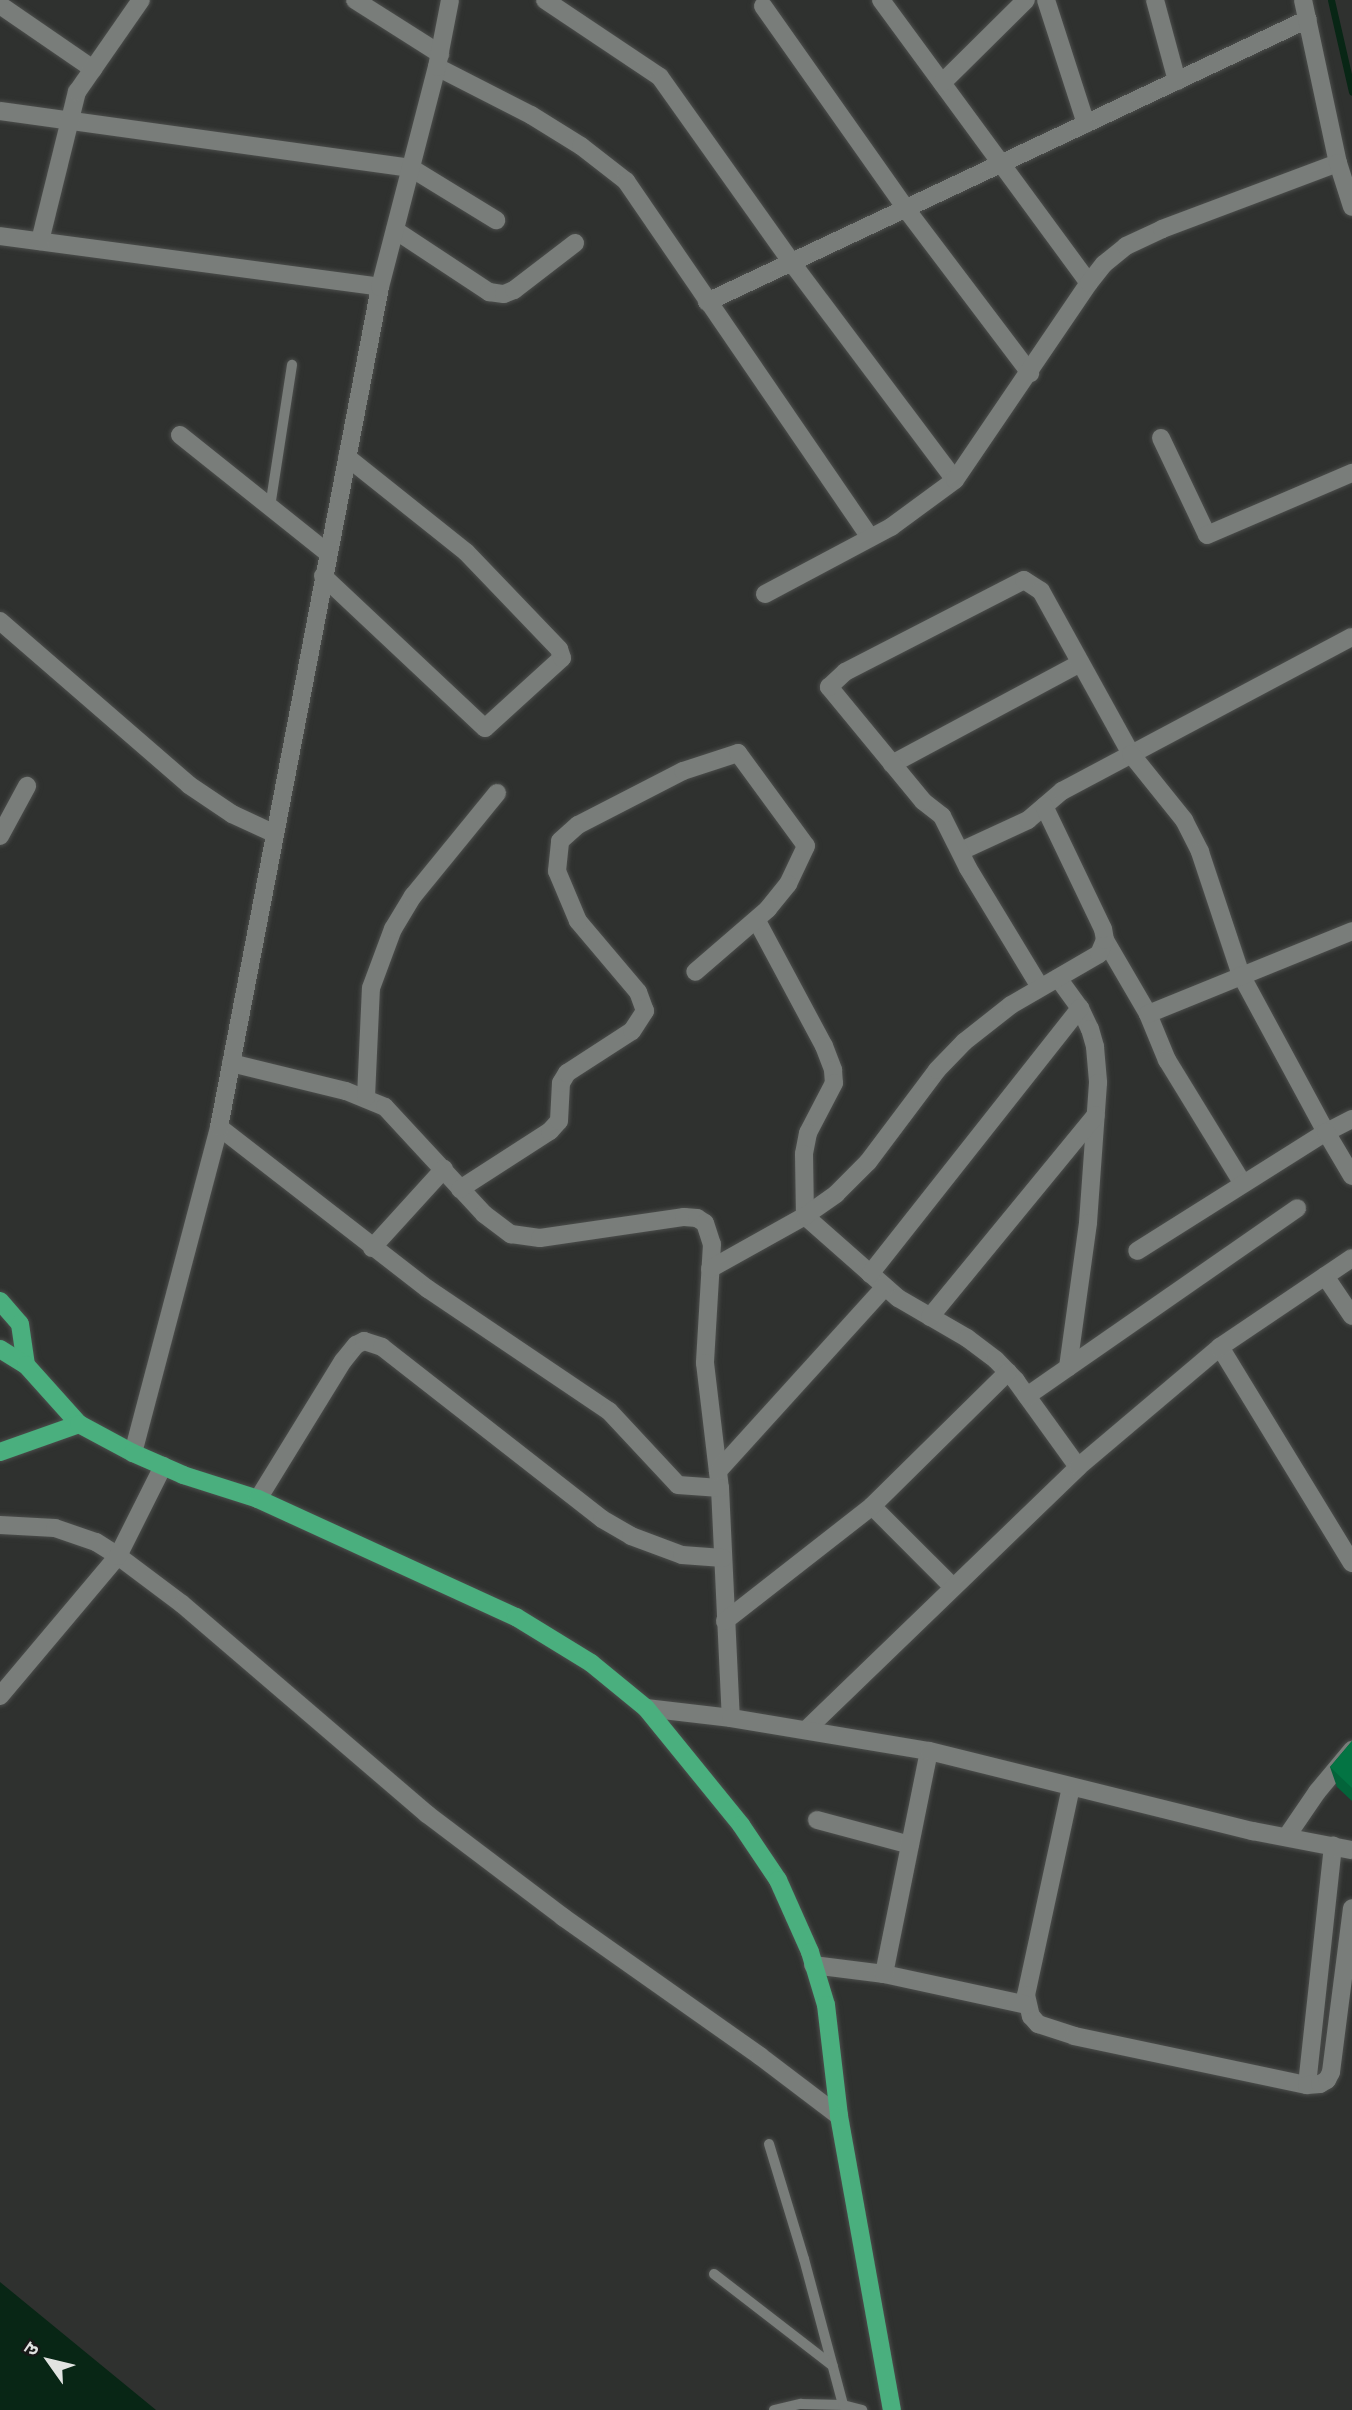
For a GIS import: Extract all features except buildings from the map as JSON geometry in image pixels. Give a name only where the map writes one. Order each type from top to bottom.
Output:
[{"type":"main road","points":[[0,1301],[20,1324],[26,1365]]},
{"type":"main road","points":[[0,1349],[26,1365],[79,1424],[133,1453],[258,1499],[516,1617],[591,1663],[646,1708],[741,1825],[778,1880],[813,1965],[826,2006],[839,2116],[892,2410]]},
{"type":"main road","points":[[0,1452],[79,1424]]},
{"type":"street","points":[[40,241],[77,92],[141,0]]},
{"type":"street","points":[[355,0],[439,60],[581,146],[626,181],[870,538]]},
{"type":"street","points":[[133,1453],[219,1127],[273,833],[380,287],[439,60],[450,0]]},
{"type":"street","points":[[545,0],[660,77],[792,263],[955,480]]},
{"type":"street","points":[[881,0],[1089,283]]},
{"type":"street","points":[[942,83],[1026,0]]},
{"type":"street","points":[[1046,0],[1086,124]]},
{"type":"street","points":[[1155,0],[1177,81]]},
{"type":"street","points":[[1303,0],[1338,163],[1352,207]]},
{"type":"street","points":[[0,5],[93,69]]},
{"type":"street","points":[[763,6],[906,209],[1030,373]]},
{"type":"street","points":[[708,302],[1308,19]]},
{"type":"street","points":[[0,111],[411,168],[496,220]]},
{"type":"street","points":[[765,594],[891,527],[955,480],[1089,283],[1104,264],[1126,246],[1161,229],[1338,163]]},
{"type":"street","points":[[395,230],[489,292],[504,294],[514,290],[575,243]]},
{"type":"street","points":[[0,236],[380,287]]},
{"type":"street","points":[[180,435],[328,553]]},
{"type":"street","points":[[1161,438],[1207,535],[1352,473]]},
{"type":"street","points":[[323,576],[485,728],[562,658],[559,649],[466,552],[347,457]]},
{"type":"street","points":[[1040,988],[968,868],[942,816],[923,802],[829,687],[845,672],[1024,580],[1041,592],[1131,754],[1184,820],[1200,852],[1241,975],[1352,1176]]},
{"type":"street","points":[[0,621],[190,785],[232,814],[273,833]]},
{"type":"street","points":[[961,851],[1028,820],[1062,791],[1352,637]]},
{"type":"street","points":[[892,764],[1080,663]]},
{"type":"street","points":[[460,1189],[550,1131],[559,1121],[561,1083],[567,1073],[632,1031],[645,1011],[638,992],[578,921],[557,870],[560,841],[578,825],[683,771],[738,754],[806,846],[788,884],[757,921],[695,972]]},
{"type":"street","points":[[0,836],[27,786]]},
{"type":"street","points":[[366,1097],[371,988],[393,929],[413,896],[497,793]]},
{"type":"street","points":[[1044,806],[1103,929],[1105,940],[1147,1014],[1167,1060],[1243,1184]]},
{"type":"street","points":[[757,921],[824,1046],[833,1070],[834,1083],[808,1133],[804,1154],[805,1216],[885,1287],[967,1338],[1008,1372],[1078,1467]]},
{"type":"street","points":[[1147,1014],[1352,931]]},
{"type":"street","points":[[710,1269],[805,1216],[836,1194],[868,1162],[937,1070],[964,1042],[1011,1005],[1099,954],[1105,940]]},
{"type":"street","points":[[1058,978],[1080,1008],[1096,1047],[1096,1115],[1088,1223],[1068,1368]]},
{"type":"street","points":[[870,1274],[1080,1008]]},
{"type":"street","points":[[231,1063],[366,1097],[398,1118],[460,1189],[499,1227],[523,1237],[540,1238],[684,1217],[697,1218],[710,1233],[705,1363],[719,1479],[731,1718]]},
{"type":"street","points":[[930,1317],[1096,1115]]},
{"type":"street","points":[[1138,1251],[1326,1132],[1352,1119]]},
{"type":"street","points":[[219,1127],[428,1289],[609,1411],[678,1485],[719,1479],[885,1287]]},
{"type":"street","points":[[372,1248],[444,1170]]},
{"type":"street","points":[[1027,1396],[1297,1208]]},
{"type":"street","points":[[806,1730],[1078,1467],[1220,1347],[1352,1258]]},
{"type":"street","points":[[1325,1276],[1352,1316]]},
{"type":"street","points":[[258,1499],[343,1361],[356,1345],[364,1341],[382,1347],[602,1519],[659,1547],[682,1555],[723,1558]]},
{"type":"street","points":[[1220,1347],[1352,1563]]},
{"type":"street","points":[[725,1621],[872,1506],[1008,1372]]},
{"type":"street","points":[[0,1696],[118,1556],[163,1466]]},
{"type":"street","points":[[872,1506],[953,1587]]},
{"type":"street","points":[[0,1525],[55,1528],[96,1542],[118,1556],[182,1604],[426,1814],[563,1917],[704,2015],[839,2116]]},
{"type":"street","points":[[646,1708],[731,1718],[929,1751],[1071,1787],[1352,1850]]},
{"type":"street","points":[[1287,1836],[1317,1792],[1352,1750]]},
{"type":"street","points":[[884,1974],[929,1751]]},
{"type":"street","points":[[1071,1787],[1026,1996],[1027,2006],[1038,2024],[1047,2029],[1307,2085],[1327,2080],[1331,2072],[1348,1980],[1352,1908]]},
{"type":"street","points":[[817,1821],[910,1845]]},
{"type":"street","points":[[1307,2085],[1334,1845]]},
{"type":"street","points":[[813,1965],[884,1974],[1027,2006]]},
{"type":"lane","points":[[270,507],[292,365]]},
{"type":"lane","points":[[769,2144],[843,2405]]},
{"type":"lane","points":[[714,2274],[833,2366]]},
{"type":"lane","points":[[774,2410],[801,2404],[843,2405],[862,2410]]},
{"type":"shaded area","points":[[0,2282],[156,2410],[0,2410]]},
{"type":"waterway","points":[[1331,0],[1352,92]]}]
